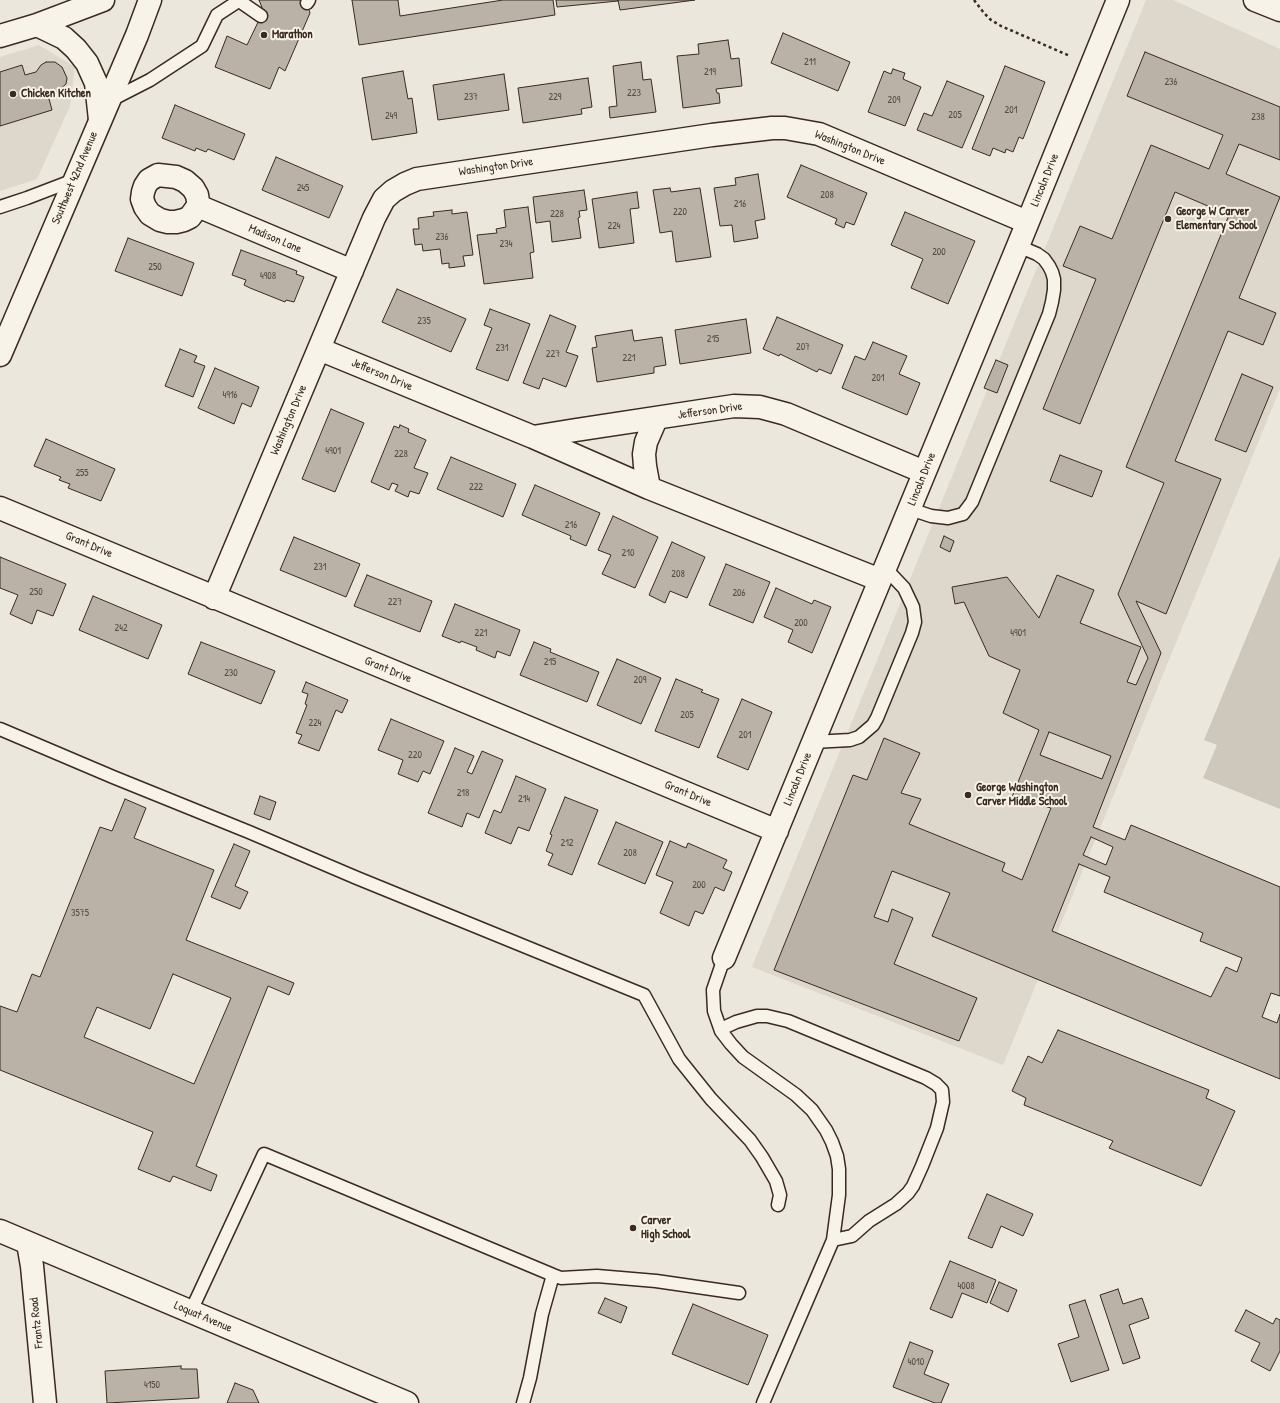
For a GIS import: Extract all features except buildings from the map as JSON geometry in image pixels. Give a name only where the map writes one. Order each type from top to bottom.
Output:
[{"type":"main road","points":[[0,36],[37,25],[103,0]]},
{"type":"main road","name":"Southwest 42nd Avenue","points":[[0,355],[137,35],[150,0]]},
{"type":"main road","name":"Lincoln Drive","points":[[724,958],[1118,0]]},
{"type":"main road","points":[[1255,0],[1280,10]]},
{"type":"main road","points":[[37,25],[64,38],[76,49],[87,63],[96,83],[104,111]]},
{"type":"main road","name":"Washington Drive","points":[[214,598],[374,218],[384,199],[393,191],[405,184],[417,179],[696,138],[772,128],[799,129],[819,134],[1027,222]]},
{"type":"main road","name":"Madison Lane","points":[[198,206],[352,271]]},
{"type":"main road","name":"Jefferson Drive","points":[[319,349],[533,437],[649,488],[883,574]]},
{"type":"main road","name":"Jefferson Drive","points":[[533,437],[734,406],[760,407],[786,414],[924,472]]},
{"type":"main road","points":[[649,488],[644,454],[646,442],[656,419]]},
{"type":"main road","name":"Grant Drive","points":[[0,508],[777,831]]},
{"type":"main road","name":"Loquat Avenue","points":[[0,1231],[191,1312],[377,1397],[407,1403]]},
{"type":"main road","name":"Frantz Road","points":[[28,1243],[32,1266],[45,1403]]},
{"type":"lane","points":[[104,111],[202,46],[217,15],[239,0],[261,10]]},
{"type":"lane","points":[[0,207],[74,180]]},
{"type":"lane","points":[[910,508],[930,516],[948,518],[963,514],[972,502],[1049,314],[1052,302],[1054,279],[1049,266],[1044,259],[1018,246]]},
{"type":"lane","points":[[813,742],[841,742],[859,737],[873,725],[915,628],[913,607],[904,588],[883,574]]},
{"type":"lane","points":[[0,729],[357,878],[644,995],[679,1059],[711,1099],[750,1140],[762,1157],[776,1181],[780,1195],[778,1205]]},
{"type":"lane","points":[[724,958],[713,990],[714,1011],[721,1029],[731,1044],[743,1057],[803,1101],[816,1114],[826,1130],[837,1156],[840,1182],[833,1240],[763,1403]]},
{"type":"lane","points":[[721,1029],[736,1022],[757,1016],[767,1016],[788,1021],[926,1078],[939,1086],[942,1090],[943,1102],[937,1128],[922,1166],[913,1186],[908,1193],[896,1204],[869,1221],[852,1236],[833,1240]]},
{"type":"lane","points":[[191,1312],[264,1154],[561,1278],[597,1276],[648,1280],[739,1293]]},
{"type":"lane","points":[[523,1403],[530,1378],[542,1314],[553,1275]]},
{"type":"path","points":[[974,0],[984,13],[1001,26],[1074,58]]},
{"type":"shaded area","points":[[1146,0],[1173,0],[1280,49],[1280,389],[1003,1065],[752,967]]},
{"type":"shaded area","points":[[39,45],[75,67],[70,106],[37,179],[0,191],[0,57]]},
{"type":"shaded area","points":[[1280,556],[1280,809],[1203,778],[1217,745],[1204,740]]},
{"type":"place","name":"Marathon","points":[[264,35]]},
{"type":"place","name":"Chicken Kitchen","points":[[13,94]]},
{"type":"place","name":"George W Carver Elementary School","points":[[1168,219]]},
{"type":"place","name":"George Washington Carver Middle School","points":[[968,795]]},
{"type":"place","name":"Carver High School","points":[[633,1228]]}]
